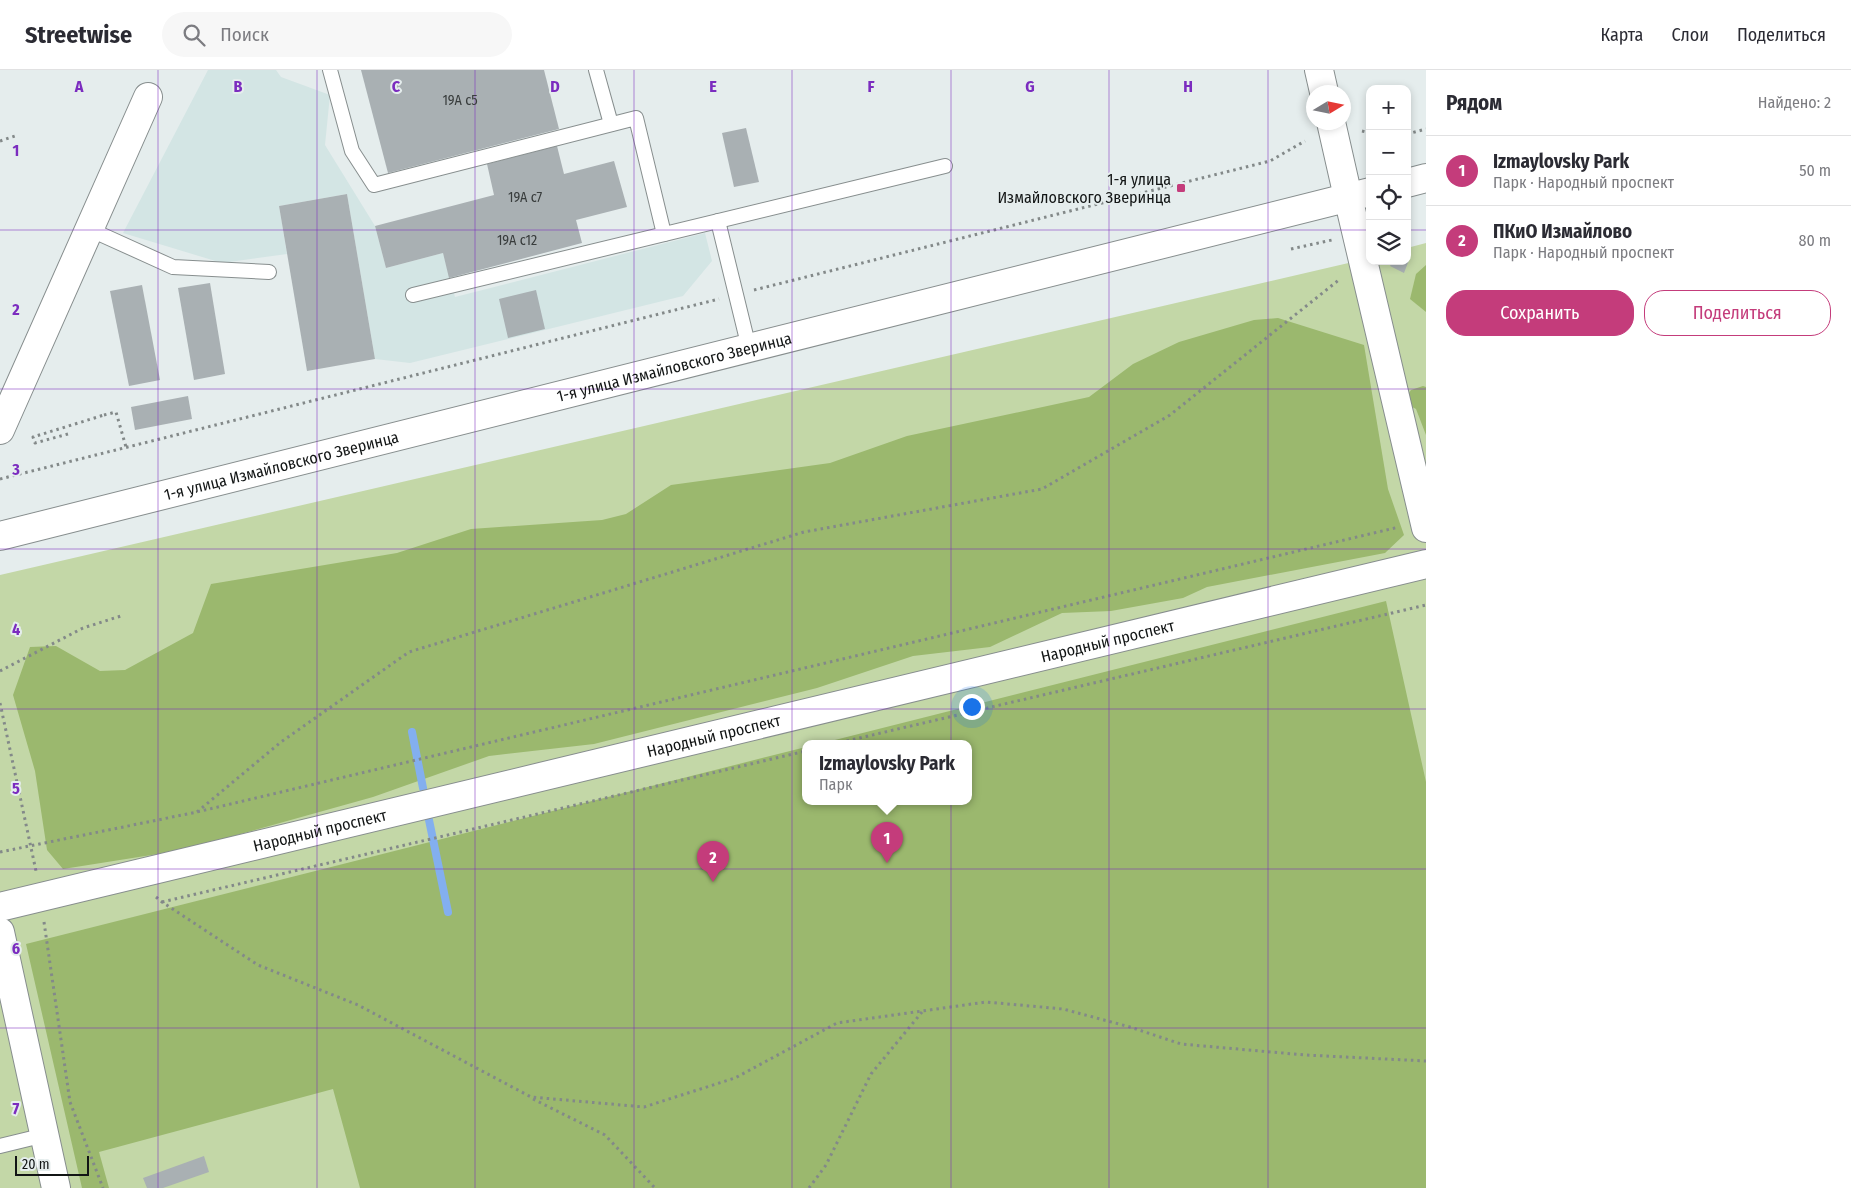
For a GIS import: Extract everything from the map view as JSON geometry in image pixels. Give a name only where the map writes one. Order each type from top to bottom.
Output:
[{"type":"street","points":[[1319,70],[1322,85]]},
{"type":"street","points":[[0,430],[7,396],[90,229],[148,97]]},
{"type":"street","points":[[1334,130],[1359,195],[1363,260],[1425,524]]},
{"type":"street","points":[[1411,182],[1426,178]]},
{"type":"street","name":"1-я улица Измайловского Зверинца","points":[[0,536],[1359,195]]},
{"type":"street","name":"Народный проспект","points":[[0,907],[1426,564]]},
{"type":"street","points":[[0,932],[56,1188]]},
{"type":"lane","points":[[330,70],[352,152],[374,185],[636,118],[664,234]]},
{"type":"lane","points":[[596,70],[611,124]]},
{"type":"lane","points":[[413,295],[945,166]]},
{"type":"lane","points":[[718,221],[749,348]]},
{"type":"lane","points":[[90,229],[173,267],[269,272]]},
{"type":"lane","points":[[0,1146],[45,1135]]},
{"type":"path","points":[[1411,133],[1426,129]]},
{"type":"path","points":[[1362,131],[1366,132]]},
{"type":"path","points":[[0,141],[18,135]]},
{"type":"path","points":[[0,479],[1270,161],[1305,141]]},
{"type":"path","points":[[1291,250],[1335,239]]},
{"type":"path","points":[[196,812],[281,742],[409,652],[804,532],[1042,489],[1170,415],[1363,260]]},
{"type":"path","points":[[68,434],[35,443],[33,437],[116,412],[126,447]]},
{"type":"path","points":[[0,852],[196,812],[1425,524]]},
{"type":"path","points":[[851,740],[1426,605]]},
{"type":"path","points":[[0,672],[82,628],[124,615]]},
{"type":"path","points":[[0,703],[31,845],[70,1102],[103,1188]]},
{"type":"path","points":[[162,902],[802,752]]},
{"type":"path","points":[[136,874],[162,902],[258,965],[358,1005],[605,1134],[655,1188]]},
{"type":"path","points":[[531,1097],[644,1107],[735,1078],[837,1023],[986,1002],[1063,1009],[1130,1027],[1181,1044],[1305,1055],[1426,1061]]},
{"type":"path","points":[[809,1188],[826,1165],[871,1074],[922,1011]]},
{"type":"shaded area","points":[[208,70],[276,70],[281,77],[330,95],[325,145],[375,226],[386,268],[443,253],[455,297],[705,233],[712,261],[683,296],[410,363],[375,359],[347,194],[279,206],[287,254],[222,263],[123,233]]},
{"type":"green space","points":[[1426,243],[1426,1188],[0,1188],[0,575],[1366,259],[1366,265],[1411,265],[1411,247]]},
{"type":"green space","points":[[1426,265],[1426,312],[1410,299],[1416,274]]},
{"type":"green space","points":[[1278,318],[1364,345],[1388,489],[1404,535],[1385,553],[1207,587],[1183,598],[1111,611],[1062,613],[990,647],[913,656],[817,688],[594,744],[489,756],[373,797],[183,850],[63,869],[47,850],[35,771],[13,695],[30,647],[56,646],[100,671],[125,670],[193,633],[211,584],[397,553],[471,529],[602,520],[626,514],[671,485],[830,463],[907,436],[1089,397],[1133,364],[1179,342],[1254,320]]},
{"type":"green space","points":[[1423,386],[1426,387],[1426,435],[1416,409],[1403,402],[1411,390]]},
{"type":"green space","points":[[1386,601],[1426,782],[1426,1188],[360,1188],[333,1089],[99,1152],[109,1188],[82,1188],[26,944],[802,748],[802,805],[972,805],[972,740],[835,740]]},
{"type":"building","points":[[361,70],[544,70],[559,129],[388,173]]},
{"type":"building","points":[[746,128],[759,182],[734,187],[722,133]]},
{"type":"building","points":[[557,146],[564,174],[614,161],[627,207],[576,220],[582,243],[449,278],[443,253],[386,268],[375,226],[494,195],[487,164]]},
{"type":"building","points":[[347,194],[375,359],[307,371],[279,206]]},
{"type":"building","points":[[1391,265],[1407,265],[1404,273]]},
{"type":"building","points":[[210,283],[225,374],[194,380],[178,288]]},
{"type":"building","points":[[142,285],[160,380],[129,386],[110,291]]},
{"type":"building","points":[[536,290],[545,329],[508,338],[499,299]]},
{"type":"building","points":[[188,396],[192,419],[135,430],[131,407]]},
{"type":"building","points":[[204,1156],[209,1172],[163,1188],[147,1188],[143,1178]]},
{"type":"waterway","points":[[412,732],[423,788]]},
{"type":"waterway","points":[[429,820],[448,912]]},
{"type":"place","name":"1-я улица Измайловского Зверинца","points":[[1181,188]]},
{"type":"place","name":"Izmaylovsky Park","points":[[887,863]]},
{"type":"place","name":"ПКиО Измайлово","points":[[713,882]]}]
